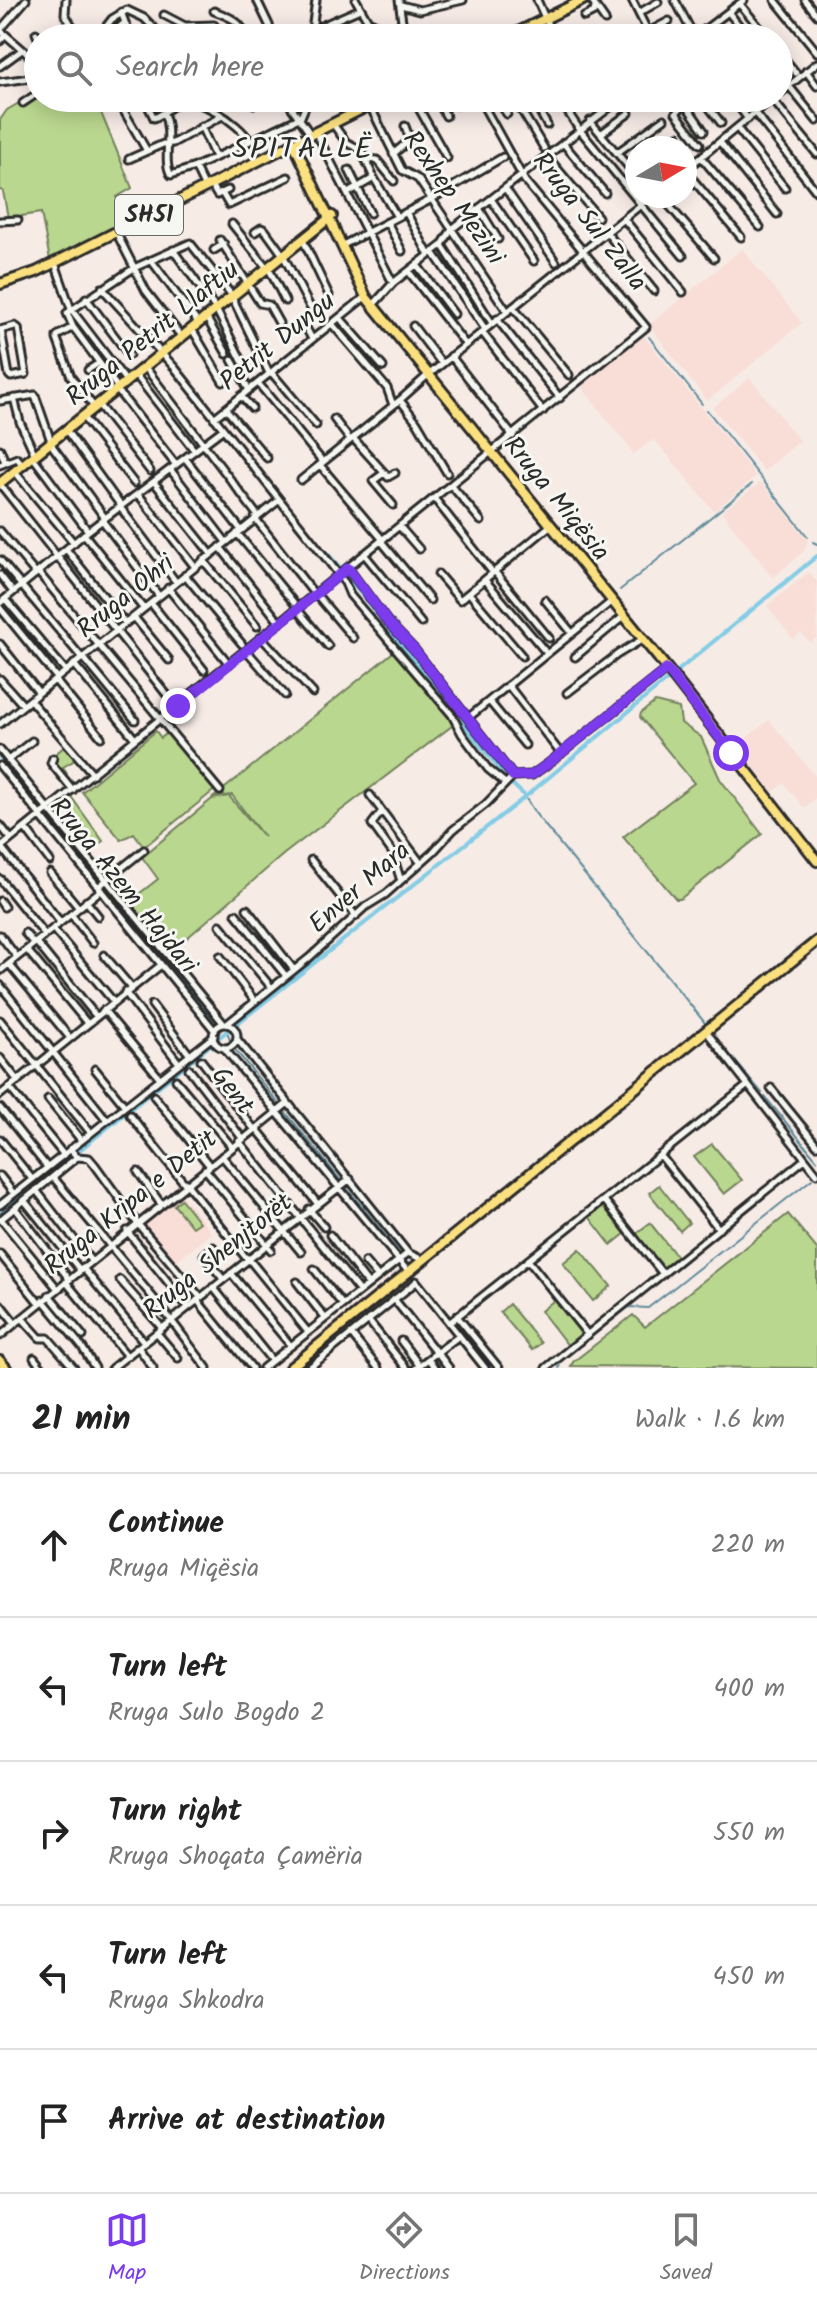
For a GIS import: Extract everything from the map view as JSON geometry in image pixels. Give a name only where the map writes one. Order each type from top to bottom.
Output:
[{"type":"main road","points":[[533,24],[583,0]]},
{"type":"main road","name":"SH51","points":[[0,284],[12,282],[55,262],[356,112]]},
{"type":"main road","name":"Rruga Miqësia","points":[[295,143],[375,303],[430,373]]},
{"type":"main road","name":"Rruga Miqësia","points":[[331,217],[366,297],[494,451],[817,854]]},
{"type":"main road","name":"Rruga Petrit Llaftiu","points":[[0,483],[331,217]]},
{"type":"main road","name":"Rruga Miqësia","points":[[494,451],[672,672],[817,861]]},
{"type":"main road","points":[[290,1368],[817,941]]},
{"type":"main road","points":[[298,1368],[817,948]]},
{"type":"main road","points":[[0,1361],[6,1368]]},
{"type":"street","points":[[24,52],[0,30],[26,0]]},
{"type":"street","points":[[66,0],[65,14],[71,24]]},
{"type":"street","points":[[257,0],[269,24]]},
{"type":"street","points":[[313,24],[317,0]]},
{"type":"street","points":[[356,0],[370,23]]},
{"type":"street","points":[[400,24],[400,3],[420,10],[463,0]]},
{"type":"street","points":[[632,0],[643,24]]},
{"type":"street","points":[[675,0],[688,24]]},
{"type":"street","points":[[775,0],[817,52]]},
{"type":"street","points":[[805,0],[817,15]]},
{"type":"street","points":[[639,13],[658,2]]},
{"type":"street","points":[[714,24],[742,2],[758,24]]},
{"type":"street","points":[[539,3],[548,24]]},
{"type":"street","points":[[584,17],[594,11],[593,3]]},
{"type":"street","points":[[593,3],[605,20]]},
{"type":"street","points":[[327,24],[360,9]]},
{"type":"street","points":[[108,24],[121,12],[130,11],[150,24]]},
{"type":"street","points":[[214,11],[235,19],[239,24]]},
{"type":"street","points":[[121,12],[124,23]]},
{"type":"street","points":[[729,13],[738,24]]},
{"type":"street","points":[[164,15],[181,24]]},
{"type":"street","points":[[663,24],[669,21]]},
{"type":"street","points":[[0,41],[6,35]]},
{"type":"street","points":[[0,66],[24,54]]},
{"type":"street","points":[[793,80],[817,63]]},
{"type":"street","points":[[793,69],[796,73]]},
{"type":"street","points":[[806,71],[817,86]]},
{"type":"street","points":[[0,82],[24,79]]},
{"type":"street","points":[[793,91],[817,121]]},
{"type":"street","points":[[124,112],[147,151]]},
{"type":"street","points":[[150,112],[156,118],[164,114],[169,126],[169,175],[195,167],[301,117],[303,112]]},
{"type":"street","points":[[214,112],[238,126],[249,140]]},
{"type":"street","points":[[297,112],[314,134],[348,193],[393,283]]},
{"type":"street","name":"Rexhep Mezini","points":[[373,112],[402,170],[417,178],[507,311]]},
{"type":"street","points":[[421,112],[447,158]]},
{"type":"street","points":[[444,112],[446,116]]},
{"type":"street","name":"Rruga Sul Zalla","points":[[487,112],[522,175],[646,327],[560,398]]},
{"type":"street","points":[[522,112],[545,152],[598,217]]},
{"type":"street","points":[[540,112],[547,125]]},
{"type":"street","points":[[568,112],[625,185]]},
{"type":"street","points":[[375,303],[393,283],[442,245],[452,229],[522,175],[545,152],[563,143],[603,112]]},
{"type":"street","points":[[677,112],[700,144]]},
{"type":"street","points":[[690,112],[704,131]]},
{"type":"street","points":[[712,112],[721,123]]},
{"type":"street","points":[[743,112],[748,119]]},
{"type":"street","points":[[784,112],[817,154]]},
{"type":"street","points":[[602,133],[629,113]]},
{"type":"street","points":[[697,160],[755,113],[816,191]]},
{"type":"street","points":[[129,159],[173,143],[222,116]]},
{"type":"street","points":[[618,152],[664,119]]},
{"type":"street","points":[[590,121],[625,159]]},
{"type":"street","points":[[333,124],[346,142],[361,150],[397,217]]},
{"type":"street","points":[[201,126],[215,157]]},
{"type":"street","points":[[393,154],[410,140],[405,126]]},
{"type":"street","points":[[737,128],[785,188]]},
{"type":"street","points":[[720,142],[777,214]]},
{"type":"street","points":[[563,143],[605,193]]},
{"type":"street","points":[[345,244],[430,200],[503,157]]},
{"type":"street","points":[[701,157],[760,227]]},
{"type":"street","points":[[367,159],[377,160],[394,181]]},
{"type":"street","points":[[195,167],[216,194],[225,192],[229,205],[288,177]]},
{"type":"street","points":[[349,170],[370,213]]},
{"type":"street","points":[[348,193],[374,178]]},
{"type":"street","points":[[697,184],[741,237]]},
{"type":"street","points":[[505,188],[556,262]]},
{"type":"street","points":[[491,199],[534,261]]},
{"type":"street","points":[[479,208],[498,239]]},
{"type":"street","points":[[301,480],[637,208]]},
{"type":"street","points":[[643,208],[683,256]]},
{"type":"street","points":[[671,208],[714,258]]},
{"type":"street","points":[[406,212],[483,330],[543,411]]},
{"type":"street","points":[[624,219],[683,292]]},
{"type":"street","points":[[0,221],[18,220]]},
{"type":"street","points":[[387,222],[402,251]]},
{"type":"street","points":[[232,224],[267,268],[285,301]]},
{"type":"street","points":[[255,232],[263,228],[283,255],[310,307]]},
{"type":"street","points":[[116,231],[146,291],[181,336]]},
{"type":"street","points":[[607,233],[654,291]]},
{"type":"street","points":[[302,239],[329,295]]},
{"type":"street","points":[[214,250],[222,242],[260,303],[269,305],[279,323]]},
{"type":"street","points":[[226,542],[73,327],[67,317],[71,309],[134,268],[190,243],[232,296],[270,372],[316,425]]},
{"type":"street","points":[[60,922],[0,848],[247,651],[296,606],[316,595],[560,398],[495,321],[442,245]]},
{"type":"street","points":[[173,250],[216,309],[246,369]]},
{"type":"street","points":[[151,260],[227,354]]},
{"type":"street","points":[[55,262],[71,309],[126,381]]},
{"type":"street","points":[[417,265],[454,314]]},
{"type":"street","points":[[409,272],[466,345]]},
{"type":"street","points":[[102,288],[219,414],[267,458]]},
{"type":"street","name":"Petrit Dungu","points":[[219,414],[366,297]]},
{"type":"street","points":[[86,298],[129,355]]},
{"type":"street","points":[[513,307],[569,375]]},
{"type":"street","points":[[340,318],[383,367]]},
{"type":"street","points":[[303,322],[312,339]]},
{"type":"street","points":[[199,323],[223,382]]},
{"type":"street","points":[[332,324],[387,388],[394,405]]},
{"type":"street","points":[[413,326],[442,364]]},
{"type":"street","points":[[73,327],[57,336],[71,377],[150,471]]},
{"type":"street","points":[[18,328],[26,374],[9,375],[1,330],[18,328]]},
{"type":"street","points":[[451,356],[513,436]]},
{"type":"street","points":[[232,360],[249,390]]},
{"type":"street","points":[[88,370],[99,363]]},
{"type":"street","points":[[144,366],[316,595],[353,638]]},
{"type":"street","points":[[135,374],[194,450]]},
{"type":"street","points":[[258,383],[430,600]]},
{"type":"street","points":[[0,401],[35,395],[51,442],[159,596]]},
{"type":"street","points":[[241,396],[252,408]]},
{"type":"street","points":[[14,398],[34,456],[86,532],[144,608]]},
{"type":"street","points":[[400,400],[447,473]]},
{"type":"street","points":[[219,414],[222,430],[278,501],[408,641],[468,718],[510,779]]},
{"type":"street","points":[[83,416],[134,483]]},
{"type":"street","points":[[334,419],[388,477],[395,473]]},
{"type":"street","points":[[66,430],[176,582]]},
{"type":"street","points":[[2,603],[86,532],[222,430]]},
{"type":"street","points":[[0,449],[2,464],[17,458],[19,468],[74,543]]},
{"type":"street","points":[[185,458],[328,646]]},
{"type":"street","points":[[384,473],[373,481],[393,505]]},
{"type":"street","points":[[154,482],[211,554]]},
{"type":"street","points":[[0,483],[171,700]]},
{"type":"street","points":[[451,485],[481,521]]},
{"type":"street","points":[[138,494],[195,567]]},
{"type":"street","points":[[434,498],[549,638]]},
{"type":"street","name":"Rruga Ohri","points":[[0,724],[278,501]]},
{"type":"street","points":[[438,574],[460,600],[551,525]]},
{"type":"street","points":[[400,527],[419,549]]},
{"type":"street","points":[[0,531],[220,791]]},
{"type":"street","points":[[220,547],[280,623]]},
{"type":"street","points":[[66,549],[125,623]]},
{"type":"street","points":[[364,554],[421,623]]},
{"type":"street","points":[[0,560],[135,720]]},
{"type":"street","points":[[203,560],[257,626]]},
{"type":"street","points":[[343,572],[350,595],[452,715],[488,769],[510,779],[532,775],[672,672]]},
{"type":"street","points":[[0,575],[13,592]]},
{"type":"street","points":[[185,575],[242,644]]},
{"type":"street","points":[[485,580],[544,650]]},
{"type":"street","points":[[168,588],[229,664]]},
{"type":"street","points":[[469,593],[522,656]]},
{"type":"street","points":[[545,600],[572,633]]},
{"type":"street","points":[[468,718],[612,601]]},
{"type":"street","points":[[2,603],[66,671]]},
{"type":"street","points":[[2,603],[101,737]]},
{"type":"street","points":[[151,603],[204,670]]},
{"type":"street","points":[[575,657],[624,616]]},
{"type":"street","points":[[134,617],[169,660]]},
{"type":"street","points":[[262,638],[313,693]]},
{"type":"street","points":[[567,693],[643,639]]},
{"type":"street","points":[[0,644],[39,693]]},
{"type":"street","points":[[247,651],[285,695]]},
{"type":"street","points":[[74,664],[135,739]]},
{"type":"street","points":[[0,679],[23,706]]},
{"type":"street","points":[[508,685],[561,754]]},
{"type":"street","points":[[30,700],[93,774]]},
{"type":"street","points":[[489,701],[525,745]]},
{"type":"street","points":[[8,760],[32,741]]},
{"type":"street","points":[[0,750],[102,885]]},
{"type":"street","points":[[53,758],[51,763],[73,790]]},
{"type":"street","name":"Rruga Azem Hajdari","points":[[0,766],[44,812],[102,885],[214,1033],[217,1045],[224,1048],[282,1107],[403,1257],[406,1269]]},
{"type":"street","name":"Enver Mara","points":[[226,1024],[376,902],[510,779]]},
{"type":"street","points":[[370,795],[420,862]]},
{"type":"street","points":[[382,811],[372,824],[392,852],[400,879]]},
{"type":"street","points":[[0,825],[11,839]]},
{"type":"street","points":[[25,828],[50,861]]},
{"type":"street","points":[[0,970],[79,908],[144,850]]},
{"type":"street","points":[[311,860],[356,916]]},
{"type":"street","points":[[50,873],[79,908]]},
{"type":"street","points":[[0,879],[45,935]]},
{"type":"street","name":"Rruga Azem Hajdari","points":[[102,885],[163,948],[226,1024],[235,1030],[237,1039],[282,1107],[403,1257],[423,1260]]},
{"type":"street","points":[[86,901],[98,916]]},
{"type":"street","points":[[247,909],[294,970]]},
{"type":"street","points":[[71,914],[93,943]]},
{"type":"street","points":[[236,914],[286,976]]},
{"type":"street","points":[[220,925],[271,987]]},
{"type":"street","points":[[53,929],[113,1001]]},
{"type":"street","points":[[25,933],[96,1016]]},
{"type":"street","points":[[0,935],[17,957]]},
{"type":"street","points":[[27,950],[87,1023]]},
{"type":"street","points":[[104,955],[131,987]]},
{"type":"street","points":[[220,956],[254,1000]]},
{"type":"street","points":[[9,964],[70,1038]]},
{"type":"street","points":[[0,1095],[161,965]]},
{"type":"street","points":[[0,985],[106,1119]]},
{"type":"street","points":[[125,992],[178,1062]]},
{"type":"street","points":[[152,1005],[189,1054]]},
{"type":"street","points":[[104,1010],[159,1077]]},
{"type":"street","points":[[0,1020],[90,1132]]},
{"type":"street","points":[[57,1288],[1,1219],[53,1177],[90,1132],[226,1024]]},
{"type":"street","points":[[709,1035],[817,1173]]},
{"type":"street","points":[[224,1048],[231,1047],[237,1039]]},
{"type":"street","points":[[0,1058],[18,1081]]},
{"type":"street","points":[[201,1060],[317,1203]]},
{"type":"street","points":[[95,1069],[124,1105]]},
{"type":"street","name":"Gent","points":[[189,1069],[359,1291]]},
{"type":"street","points":[[176,1080],[232,1147]]},
{"type":"street","points":[[453,1320],[748,1085]]},
{"type":"street","points":[[9,1087],[63,1154]]},
{"type":"street","points":[[771,1088],[817,1145]]},
{"type":"street","points":[[154,1096],[271,1250]]},
{"type":"street","points":[[48,1099],[81,1140]]},
{"type":"street","name":"Rruga Kripa e Detit","points":[[0,1336],[282,1107]]},
{"type":"street","points":[[0,1108],[47,1167]]},
{"type":"street","points":[[130,1115],[308,1332]]},
{"type":"street","points":[[0,1139],[32,1179]]},
{"type":"street","points":[[0,1205],[63,1154],[89,1158],[252,1368]]},
{"type":"street","points":[[660,1155],[719,1229]]},
{"type":"street","points":[[222,1156],[301,1252]]},
{"type":"street","points":[[546,1368],[805,1159]]},
{"type":"street","points":[[138,1172],[161,1204]]},
{"type":"street","points":[[0,1176],[14,1194]]},
{"type":"street","points":[[53,1177],[207,1368]]},
{"type":"street","name":"Rruga Shenjtorët","points":[[112,1368],[344,1183]]},
{"type":"street","points":[[36,1190],[91,1261]]},
{"type":"street","points":[[24,1200],[144,1342]]},
{"type":"street","points":[[604,1200],[663,1274]]},
{"type":"street","points":[[15,1208],[127,1356]]},
{"type":"street","points":[[309,1209],[324,1227]]},
{"type":"street","points":[[127,1231],[188,1307]]},
{"type":"street","points":[[330,1235],[368,1284]]},
{"type":"street","points":[[213,1247],[204,1255],[223,1279]]},
{"type":"street","points":[[0,1254],[82,1347],[95,1368]]},
{"type":"street","points":[[263,1368],[403,1257]]},
{"type":"street","points":[[528,1260],[588,1335]]},
{"type":"street","points":[[365,1262],[377,1276]]},
{"type":"street","points":[[314,1269],[342,1304]]},
{"type":"street","points":[[231,1273],[291,1346]]},
{"type":"street","points":[[120,1280],[178,1358]]},
{"type":"street","points":[[309,1368],[415,1280],[499,1368]]},
{"type":"street","points":[[297,1282],[325,1318]]},
{"type":"street","points":[[213,1287],[272,1361]]},
{"type":"street","points":[[49,1295],[83,1336]]},
{"type":"street","points":[[394,1299],[449,1368]]},
{"type":"street","points":[[0,1304],[15,1323]]},
{"type":"street","points":[[22,1318],[40,1338],[48,1338],[74,1368]]},
{"type":"street","points":[[368,1320],[406,1368]]},
{"type":"street","points":[[453,1320],[459,1336],[485,1368]]},
{"type":"street","points":[[351,1334],[378,1368]]},
{"type":"street","points":[[401,1341],[418,1367],[459,1336]]},
{"type":"street","points":[[138,1347],[153,1368]]},
{"type":"street","points":[[34,1358],[42,1368]]},
{"type":"street","points":[[428,1359],[435,1368]]},
{"type":"street","points":[[316,1362],[321,1368]]},
{"type":"shaded area","points":[[742,249],[802,323],[707,401],[649,325]]},
{"type":"shaded area","points":[[642,334],[756,476],[714,511],[654,439],[634,454],[580,385]]},
{"type":"shaded area","points":[[750,378],[800,441],[764,471],[713,408]]},
{"type":"shaded area","points":[[761,482],[808,540],[804,551],[773,578],[722,512]]},
{"type":"shaded area","points":[[809,572],[817,582],[817,637],[810,643],[801,633],[793,639],[767,606]]},
{"type":"shaded area","points":[[769,720],[817,778],[817,797],[804,808],[784,783],[773,792],[737,746]]},
{"type":"shaded area","points":[[182,1195],[212,1233],[174,1263],[144,1226]]},
{"type":"green space","points":[[24,100],[24,112],[101,112],[132,188],[117,197],[126,220],[50,260],[41,213],[8,218],[3,191],[0,190],[0,120],[7,110]]},
{"type":"green space","points":[[397,649],[457,722],[284,854],[172,951],[119,900],[129,891],[135,897],[158,879],[142,857],[212,799],[229,796],[264,837],[232,795],[214,797]]},
{"type":"green space","points":[[655,702],[679,708],[681,723],[701,737],[720,779],[762,834],[680,899],[676,899],[623,837],[694,783],[640,717]]},
{"type":"green space","points":[[156,731],[161,738],[167,733],[217,788],[144,847],[134,833],[121,840],[82,792]]},
{"type":"green space","points":[[65,746],[74,757],[63,767],[67,773],[64,776],[53,756]]},
{"type":"green space","points":[[70,795],[103,841],[96,846],[62,802]]},
{"type":"green space","points":[[77,826],[93,847],[94,860],[71,832]]},
{"type":"green space","points":[[712,1144],[742,1180],[724,1194],[694,1157]]},
{"type":"green space","points":[[659,1185],[689,1223],[680,1231],[649,1193]]},
{"type":"green space","points":[[181,1199],[199,1222],[192,1227],[174,1205]]},
{"type":"green space","points":[[604,1201],[627,1232],[611,1245],[587,1214]]},
{"type":"green space","points":[[788,1214],[817,1249],[817,1368],[571,1366],[633,1315],[645,1327]]},
{"type":"green space","points":[[650,1223],[679,1259],[663,1272],[634,1235]]},
{"type":"green space","points":[[580,1249],[611,1286],[593,1301],[563,1263]]},
{"type":"green space","points":[[557,1298],[586,1334],[569,1347],[541,1311]]},
{"type":"green space","points":[[509,1304],[541,1343],[532,1350],[500,1312]]},
{"type":"waterway","points":[[649,337],[702,404]]},
{"type":"waterway","points":[[707,410],[808,537]]},
{"type":"waterway","points":[[620,590],[752,484]]},
{"type":"waterway","points":[[308,532],[337,564],[508,780],[525,796]]},
{"type":"waterway","points":[[813,542],[817,544]]},
{"type":"waterway","points":[[234,1026],[525,797],[817,556]]},
{"type":"waterway","points":[[0,757],[217,1026]]},
{"type":"waterway","points":[[525,797],[705,1023]]},
{"type":"waterway","points":[[216,1040],[231,1028]]},
{"type":"waterway","points":[[227,1031],[231,1044]]},
{"type":"waterway","points":[[715,1037],[762,1093]]},
{"type":"waterway","points":[[0,1214],[213,1043]]},
{"type":"waterway","points":[[233,1047],[409,1265]]},
{"type":"waterway","points":[[765,1097],[817,1160]]},
{"type":"waterway","points":[[559,1368],[560,1362],[629,1307],[648,1308],[812,1179]]},
{"type":"waterway","points":[[418,1278],[461,1330]]},
{"type":"waterway","points":[[293,1349],[350,1302]]},
{"type":"waterway","points":[[463,1332],[491,1368]]},
{"type":"waterway","points":[[422,1367],[428,1363]]},
{"type":"tunnel","points":[[407,1270],[414,1279]]},
{"type":"district","name":"SPITALLË","points":[[303,150]]},
{"type":"route","points":[[178,706],[348,568],[513,776],[532,775],[667,669],[731,753]]}]
